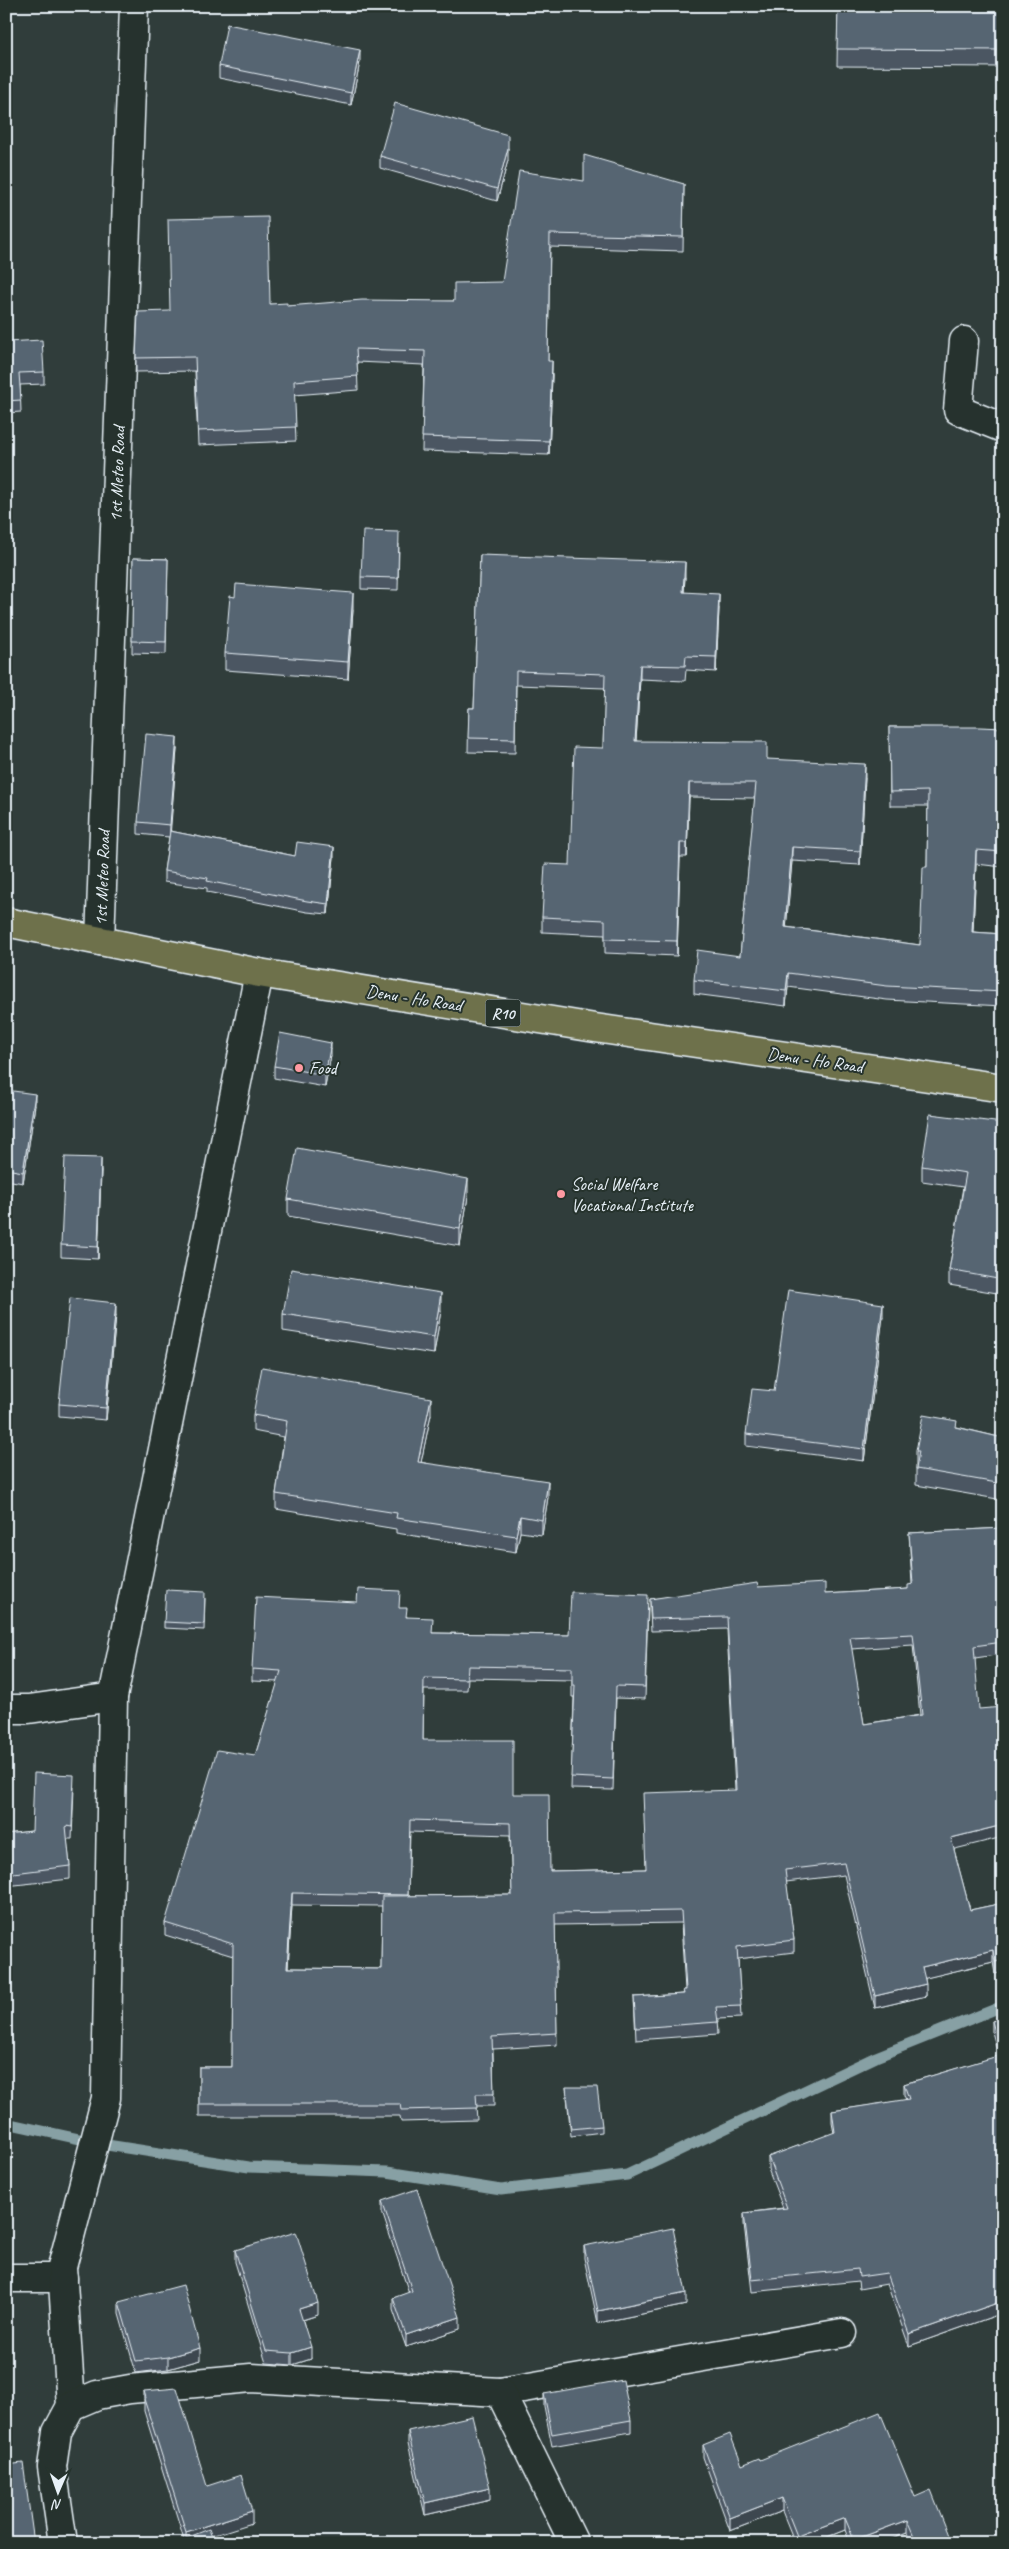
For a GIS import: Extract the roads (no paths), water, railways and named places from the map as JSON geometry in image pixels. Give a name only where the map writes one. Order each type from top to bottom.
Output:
[{"type":"main road","name":"Denu - Ho Road","points":[[6,922],[258,973],[595,1028],[1003,1088]]},
{"type":"street","name":"1st Meteo Road","points":[[100,941],[134,6]]},
{"type":"street","points":[[964,341],[958,410],[1003,428]]},
{"type":"street","points":[[63,2543],[52,2467],[57,2432],[71,2406],[62,2267],[106,2098],[113,1697],[258,973]]},
{"type":"street","points":[[6,1709],[29,1709],[113,1697]]},
{"type":"street","points":[[6,2278],[63,2278]]},
{"type":"street","points":[[71,2406],[97,2395],[130,2389],[251,2378],[500,2392],[842,2332]]},
{"type":"street","points":[[500,2392],[574,2543]]},
{"type":"waterway","points":[[6,2123],[107,2145],[249,2167],[387,2172],[501,2190],[627,2175],[876,2057],[1003,2006]]},
{"type":"place","name":"Food","points":[[299,1068]]},
{"type":"place","name":"Social Welfare Vocational Institute","points":[[561,1194]]}]
